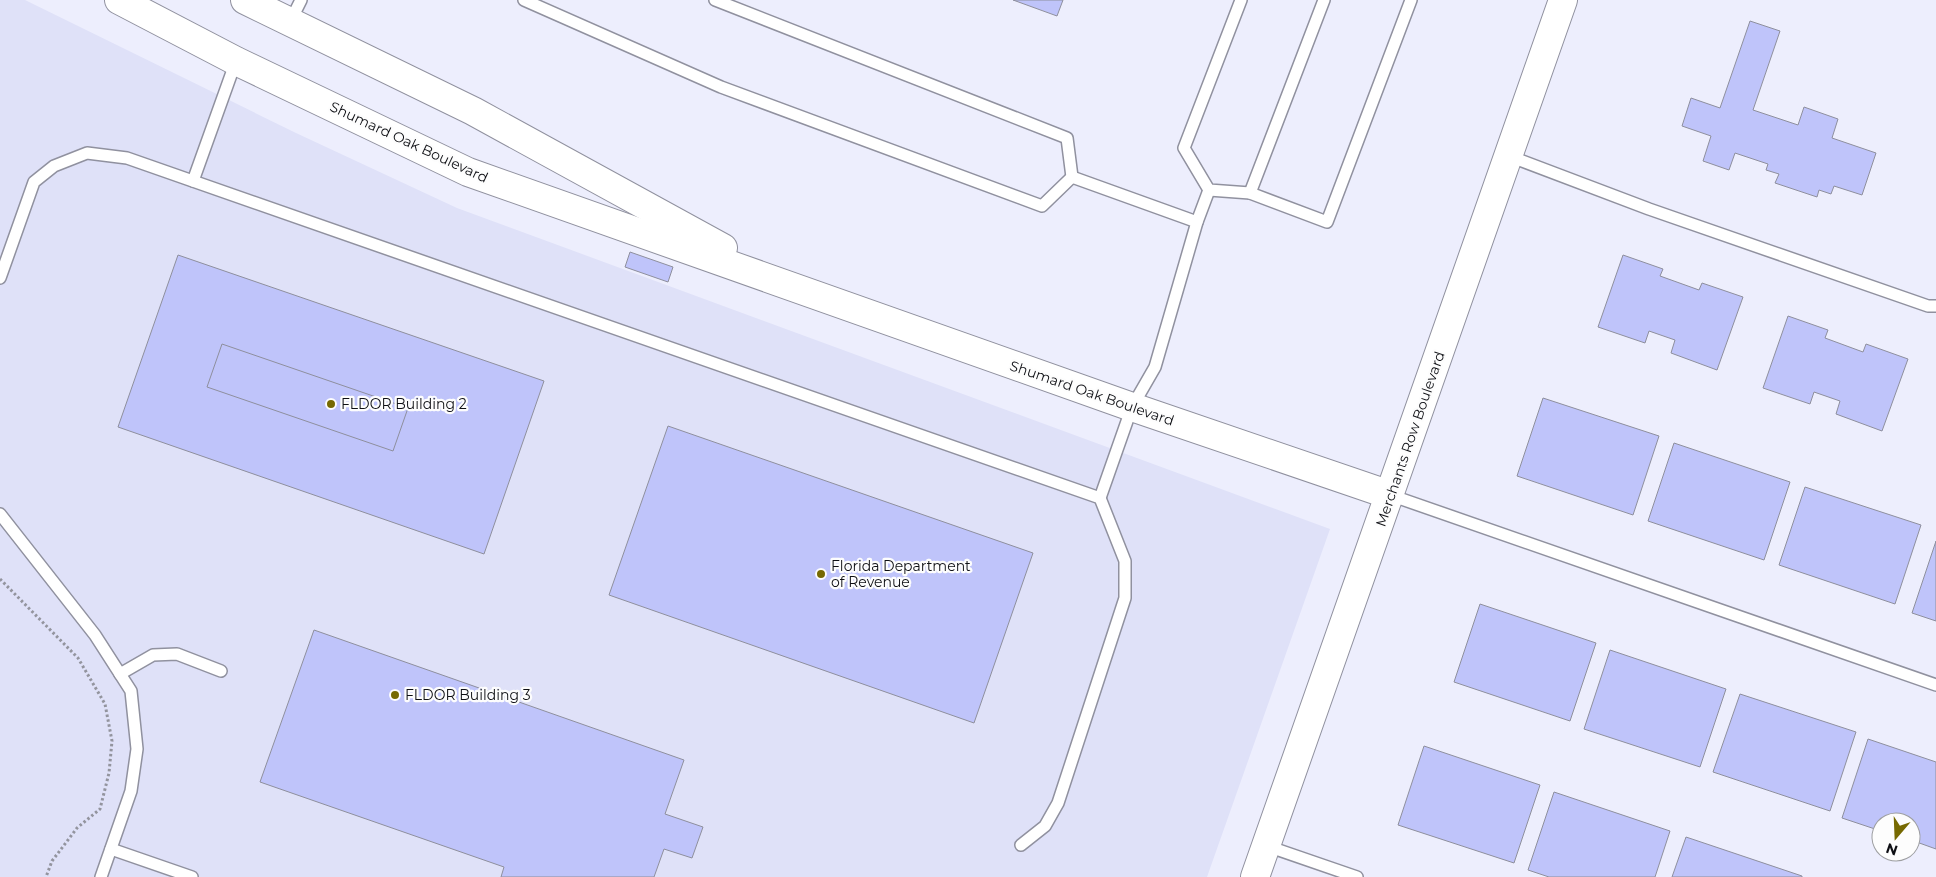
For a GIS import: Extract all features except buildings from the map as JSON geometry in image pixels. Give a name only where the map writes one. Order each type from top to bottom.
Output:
[{"type":"street","name":"Shumard Oak Boulevard","points":[[119,0],[236,61],[468,172],[1132,407],[1390,495]]},
{"type":"street","name":"Shumard Oak Boulevard","points":[[245,0],[296,11],[473,111],[795,287]]},
{"type":"street","name":"Merchants Row Boulevard","points":[[1255,877],[1563,0]]},
{"type":"lane","points":[[524,0],[721,87],[1042,206],[1072,177]]},
{"type":"lane","points":[[715,0],[1067,138],[1072,177]]},
{"type":"lane","points":[[1209,190],[1184,148],[1241,0]]},
{"type":"lane","points":[[1250,193],[1324,0]]},
{"type":"lane","points":[[1209,190],[1250,193],[1327,222],[1412,0]]},
{"type":"lane","points":[[193,181],[236,61]]},
{"type":"lane","points":[[0,278],[34,182],[54,166],[87,154],[127,158],[1100,498]]},
{"type":"lane","points":[[1509,156],[1658,213],[1928,306],[1936,306]]},
{"type":"lane","points":[[1072,177],[1197,222]]},
{"type":"lane","points":[[1021,845],[1045,826],[1058,803],[1125,598],[1125,561],[1100,498],[1132,407],[1155,367],[1197,222],[1209,190]]},
{"type":"lane","points":[[1390,495],[1936,685]]},
{"type":"lane","points":[[0,514],[95,635],[131,691],[137,749],[131,791],[101,877]]},
{"type":"lane","points":[[120,674],[153,655],[169,654],[177,654],[221,671]]},
{"type":"lane","points":[[1266,846],[1356,877]]},
{"type":"lane","points":[[111,849],[192,877]]},
{"type":"path","points":[[0,579],[78,658],[105,704],[112,741],[109,773],[100,809],[77,828],[52,861],[46,877]]},
{"type":"shaded area","points":[[0,0],[25,0],[296,133],[457,208],[1330,529],[1207,877],[0,877]]},
{"type":"place","name":"FLDOR Building 2","points":[[331,404]]},
{"type":"place","name":"Florida Department of Revenue","points":[[821,574]]},
{"type":"place","name":"FLDOR Building 3","points":[[395,695]]}]
